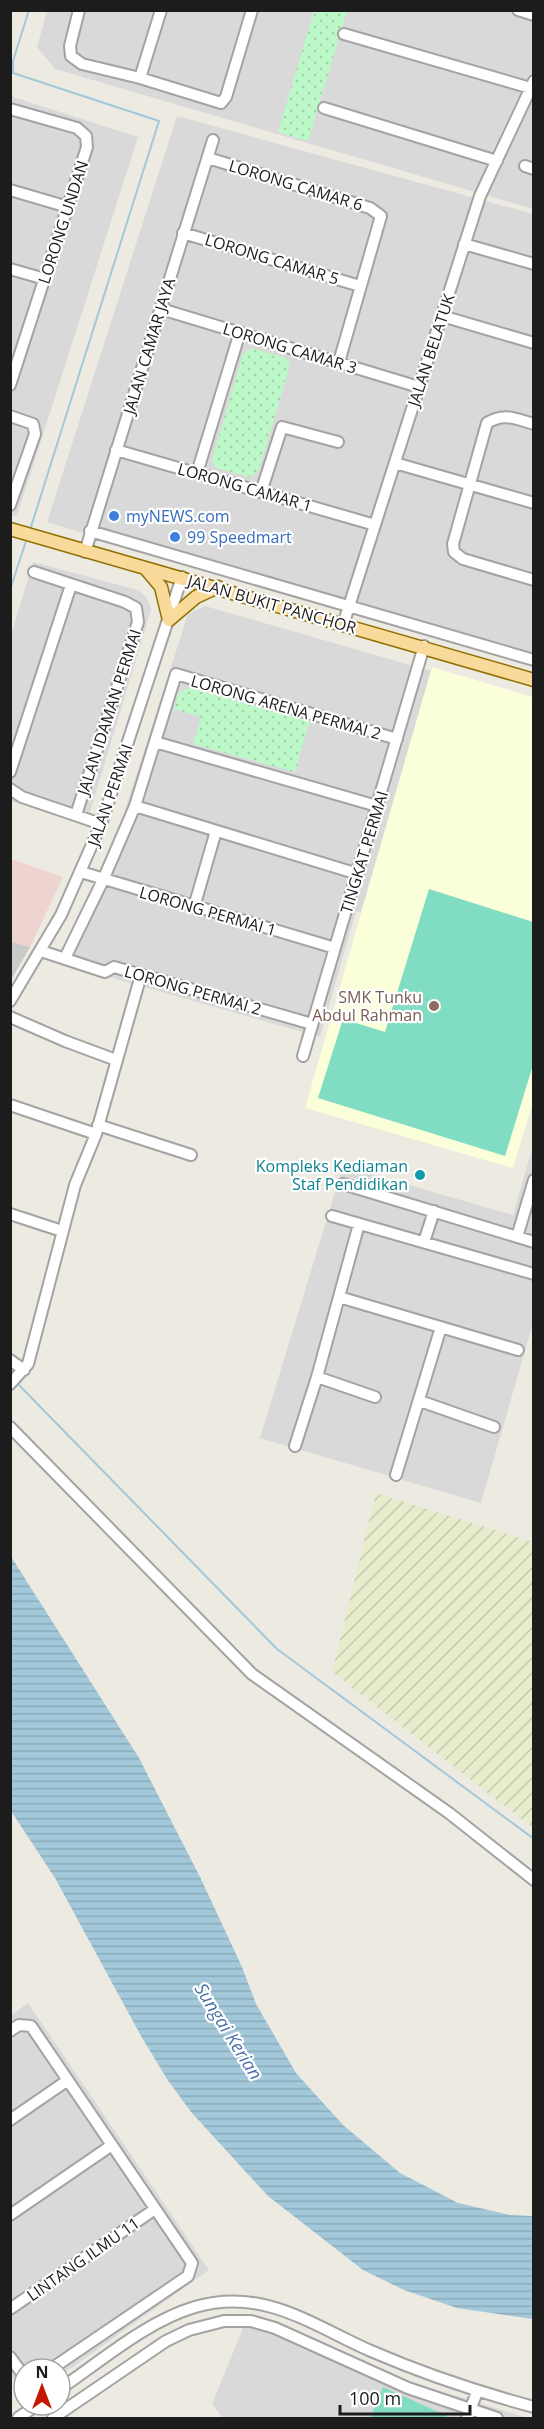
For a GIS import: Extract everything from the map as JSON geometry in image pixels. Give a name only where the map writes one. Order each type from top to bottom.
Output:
[{"type":"main road","name":"JALAN BUKIT PANCHOR","points":[[16,530],[85,552],[182,577],[343,625],[424,646],[534,680]]},
{"type":"main road","points":[[144,567],[161,587],[169,620],[196,597],[218,587]]},
{"type":"street","points":[[79,10],[70,46],[71,56],[82,64],[140,78],[221,103],[226,96],[252,10]]},
{"type":"street","points":[[140,78],[161,10]]},
{"type":"street","points":[[518,10],[534,15]]},
{"type":"street","points":[[344,34],[532,86]]},
{"type":"street","name":"JALAN BELATUK","points":[[343,625],[480,196],[532,86]]},
{"type":"street","points":[[324,108],[497,161]]},
{"type":"street","name":"LORONG UNDAN","points":[[10,109],[77,128],[86,136],[87,147],[10,386]]},
{"type":"street","name":"JALAN CAMAR JAYA","points":[[85,552],[213,140]]},
{"type":"street","name":"LORONG CAMAR 6","points":[[208,158],[370,208],[381,216],[360,286]]},
{"type":"street","points":[[10,190],[68,207]]},
{"type":"street","name":"LORONG CAMAR 5","points":[[183,233],[360,286]]},
{"type":"street","points":[[464,244],[534,264]]},
{"type":"street","points":[[10,269],[45,279]]},
{"type":"street","points":[[339,362],[360,286]]},
{"type":"street","name":"LORONG CAMAR 3","points":[[161,309],[419,387]]},
{"type":"street","points":[[442,316],[534,343]]},
{"type":"street","points":[[197,473],[240,332]]},
{"type":"street","points":[[10,346],[22,350]]},
{"type":"street","points":[[10,416],[33,424],[34,434],[10,505]]},
{"type":"street","points":[[534,424],[508,417],[496,417],[487,423],[453,544],[454,552],[463,559],[534,580]]},
{"type":"street","points":[[261,492],[282,427],[338,442]]},
{"type":"street","name":"LORONG CAMAR 1","points":[[116,450],[375,525]]},
{"type":"street","points":[[395,463],[534,503]]},
{"type":"street","name":"JALAN BUKIT PANCHOR","points":[[90,531],[534,660]]},
{"type":"street","name":"JALAN IDAMAN PERMAI","points":[[34,572],[125,602],[136,608],[138,622],[76,815]]},
{"type":"street","name":"JALAN PERMAI","points":[[10,1001],[41,951],[81,872],[101,824],[182,577]]},
{"type":"street","points":[[10,772],[71,585]]},
{"type":"street","name":"TINGKAT PERMAI","points":[[303,1056],[424,646]]},
{"type":"street","name":"LORONG ARENA PERMAI 2","points":[[155,742],[176,674],[397,740]]},
{"type":"street","points":[[64,958],[103,880],[135,806],[155,742],[377,806]]},
{"type":"street","points":[[10,789],[22,797],[101,824]]},
{"type":"street","points":[[135,806],[358,874]]},
{"type":"street","points":[[194,907],[216,831]]},
{"type":"street","name":"LORONG PERMAI 1","points":[[81,872],[335,948]]},
{"type":"street","name":"LORONG PERMAI 2","points":[[41,951],[105,972],[114,967],[312,1024]]},
{"type":"street","points":[[10,1384],[28,1364],[75,1185],[97,1130],[141,975]]},
{"type":"street","points":[[10,1017],[64,1041],[116,1060]]},
{"type":"street","points":[[10,1105],[191,1155]]},
{"type":"street","points":[[517,1237],[534,1180]]},
{"type":"street","points":[[343,1184],[534,1242]]},
{"type":"street","points":[[424,1242],[434,1211]]},
{"type":"street","points":[[10,1215],[62,1231]]},
{"type":"street","points":[[332,1216],[534,1274]]},
{"type":"street","points":[[295,1446],[317,1377],[359,1224]]},
{"type":"street","points":[[339,1298],[518,1350]]},
{"type":"street","points":[[396,1475],[441,1327]]},
{"type":"street","points":[[10,1360],[22,1373]]},
{"type":"street","points":[[317,1377],[375,1397]]},
{"type":"street","points":[[420,1401],[494,1427]]},
{"type":"street","points":[[10,1426],[252,1674],[449,1813],[534,1880]]},
{"type":"street","points":[[15,2028],[32,2026],[192,2263],[188,2276],[69,2357]]},
{"type":"street","points":[[10,2120],[68,2080]]},
{"type":"street","points":[[10,2215],[112,2145]]},
{"type":"street","name":"LINTANG ILMU 11","points":[[10,2309],[155,2209]]},
{"type":"street","points":[[72,2381],[159,2322],[195,2307],[226,2301],[254,2302],[288,2311],[370,2350],[477,2392],[534,2407]]},
{"type":"street","points":[[54,2418],[166,2341],[189,2330],[224,2321],[251,2321],[275,2328],[469,2414],[497,2418]]},
{"type":"street","points":[[469,2414],[477,2392]]},
{"type":"shaded area","points":[[47,11],[533,11],[533,209],[55,69],[37,47]]},
{"type":"shaded area","points":[[10,96],[138,137],[17,516],[10,515]]},
{"type":"shaded area","points":[[177,116],[533,214],[533,662],[392,620],[296,597],[47,522]]},
{"type":"shaded area","points":[[33,562],[138,590],[147,598],[151,610],[86,825],[11,801],[11,635]]},
{"type":"shaded area","points":[[205,606],[431,671],[361,912],[356,911],[320,1037],[57,962],[115,841],[188,614]]},
{"type":"shaded area","name":"SMK Tunku Abdul Rahman","points":[[432,667],[533,697],[534,1099],[513,1168],[305,1108]]},
{"type":"shaded area","points":[[11,859],[63,877],[30,947],[11,942]]},
{"type":"shaded area","points":[[10,942],[30,947],[11,980]]},
{"type":"shaded area","points":[[533,1146],[533,1323],[481,1503],[260,1438],[343,1166],[513,1215]]},
{"type":"shaded area","points":[[376,1493],[533,1542],[533,1828],[332,1672]]},
{"type":"shaded area","points":[[28,2003],[209,2270],[72,2367],[72,2357],[12,2357],[12,2378],[10,2375],[10,2016]]},
{"type":"shaded area","points":[[248,2316],[282,2324],[405,2380],[528,2418],[223,2418],[212,2404]]},
{"type":"green space","points":[[314,11],[347,11],[308,141],[278,132]]},
{"type":"green space","points":[[251,348],[286,358],[290,365],[259,470],[250,477],[216,468],[212,460],[243,354]]},
{"type":"green space","points":[[190,688],[310,721],[295,772],[193,744],[201,717],[174,709],[179,692]]},
{"type":"green space","points":[[429,889],[533,922],[533,1065],[505,1156],[318,1098],[343,1019],[385,1032]]},
{"type":"green space","points":[[383,2387],[445,2415],[448,2418],[370,2418]]},
{"type":"water","name":"Sungai Kerian","points":[[10,1555],[139,1758],[200,1877],[242,1967],[256,2004],[296,2073],[343,2125],[400,2173],[458,2203],[510,2215],[533,2216],[533,2319],[457,2308],[404,2290],[363,2270],[268,2196],[191,2112],[167,2079],[55,1878],[11,1811]]},
{"type":"waterway","points":[[29,10],[13,61],[13,73],[159,121],[30,530]]},
{"type":"waterway","points":[[10,590],[27,538]]},
{"type":"waterway","points":[[17,1383],[277,1649],[534,1839]]},
{"type":"place","name":"myNEWS.com","points":[[114,516]]},
{"type":"place","name":"99 Speedmart","points":[[175,537]]},
{"type":"place","name":"SMK Tunku Abdul Rahman","points":[[434,1006]]},
{"type":"place","name":"Kompleks Kediaman Staf Pendidikan","points":[[420,1175]]}]
